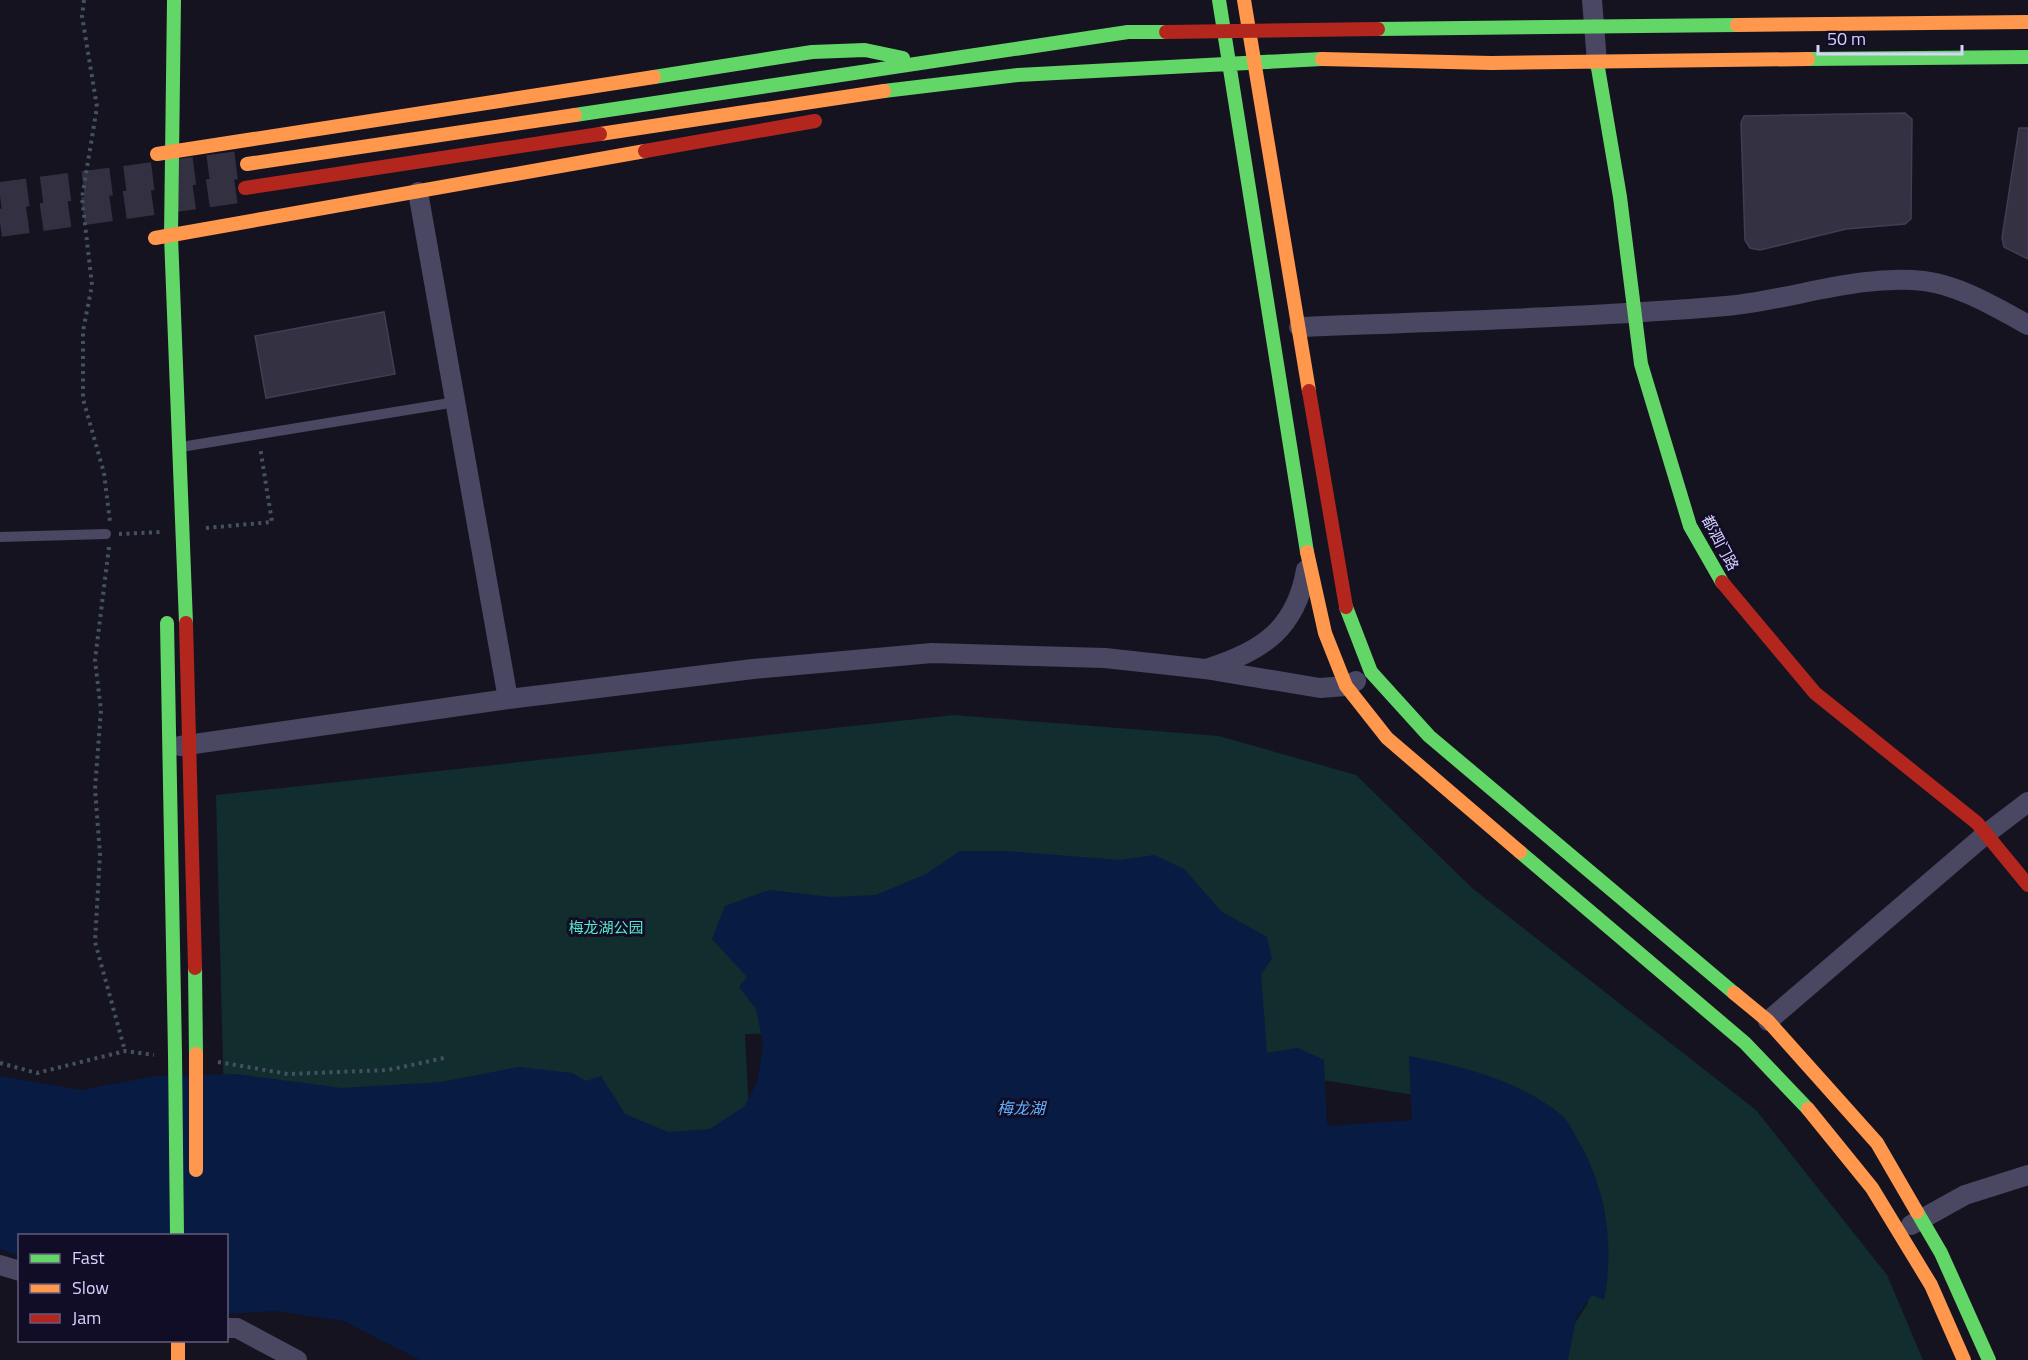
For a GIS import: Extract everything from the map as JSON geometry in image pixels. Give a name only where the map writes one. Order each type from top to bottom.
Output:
[{"type":"main road","points":[[159,48],[160,0]]},
{"type":"main road","points":[[174,0],[171,236],[191,745],[196,1179]]},
{"type":"main road","points":[[1219,0],[1308,556],[1325,633],[1346,686],[1387,738],[1745,1043],[1815,1117],[1872,1188],[1931,1284],[1964,1360]]},
{"type":"main road","points":[[1244,0],[1345,605],[1371,672],[1429,736],[1768,1021],[1877,1143],[1918,1219],[1941,1253],[1989,1360]]},
{"type":"main road","points":[[247,164],[587,115],[1128,32],[2028,22]]},
{"type":"main road","points":[[157,154],[812,52],[865,50],[922,62]]},
{"type":"main road","points":[[245,188],[885,91],[1018,75],[1302,59],[1491,63],[2028,57]]},
{"type":"main road","name":"都泗门路","points":[[1597,62],[1620,197],[1641,364],[1690,526],[1728,592],[1815,693],[1977,823],[2028,885]]},
{"type":"main road","points":[[897,104],[963,81]]},
{"type":"main road","points":[[156,238],[832,118]]},
{"type":"main road","points":[[166,605],[177,1234]]},
{"type":"main road","points":[[178,1342],[178,1360]]},
{"type":"street","points":[[1592,0],[1597,62]]},
{"type":"street","points":[[418,192],[508,699]]},
{"type":"street","points":[[1299,327],[1635,314],[1737,305],[1869,280],[1926,281],[1982,299],[2028,325]]},
{"type":"street","points":[[1205,669],[1241,658],[1265,644],[1286,622],[1301,596],[1308,556]]},
{"type":"street","points":[[170,747],[508,699],[753,669],[932,653],[1105,658],[1205,669],[1320,687],[1346,686],[1371,672]]},
{"type":"street","points":[[1768,1021],[1986,834],[2028,802]]},
{"type":"street","points":[[1900,1235],[1918,1219],[1965,1195],[2028,1175]]},
{"type":"street","points":[[0,1265],[18,1270]]},
{"type":"street","points":[[228,1328],[237,1328],[297,1360]]},
{"type":"lane","points":[[178,447],[456,402]]},
{"type":"lane","points":[[0,537],[106,534]]},
{"type":"path","points":[[258,434],[272,522]]},
{"type":"green space","name":"梅龙湖公园","points":[[954,715],[1219,736],[1356,775],[1472,888],[1756,1110],[1887,1275],[1923,1360],[1555,1360],[1555,1354],[1588,1303],[1573,1177],[1507,1110],[1249,1068],[888,1032],[745,1034],[749,1114],[705,1151],[224,1100],[216,795]]},
{"type":"water","name":"梅龙湖","points":[[960,851],[1005,851],[1120,860],[1154,855],[1184,869],[1222,912],[1267,937],[1272,959],[1261,974],[1267,1053],[1298,1048],[1324,1060],[1327,1126],[1412,1120],[1409,1056],[1489,1076],[1527,1092],[1561,1115],[1571,1128],[1595,1175],[1608,1237],[1604,1300],[1592,1295],[1576,1318],[1568,1360],[420,1360],[344,1321],[276,1311],[228,1314],[228,1234],[18,1234],[18,1256],[0,1249],[0,1076],[81,1090],[154,1076],[236,1074],[342,1088],[441,1082],[519,1067],[572,1073],[586,1081],[601,1076],[625,1114],[668,1132],[710,1129],[745,1106],[758,1079],[763,1043],[756,1009],[739,987],[747,977],[712,939],[725,906],[769,890],[831,897],[876,895],[926,874]]},
{"type":"building","points":[[1905,113],[1912,119],[1911,219],[1905,224],[1846,229],[1760,250],[1750,248],[1745,240],[1741,123],[1744,116]]},
{"type":"building","points":[[2019,128],[2028,128],[2028,259],[2004,247],[2002,238]]},
{"type":"building","points":[[384,312],[395,374],[266,398],[255,336]]},
{"type":"tunnel","points":[[0,196],[247,164]]},
{"type":"tunnel","points":[[0,223],[245,188]]},
{"type":"traffic: fast","points":[[174,0],[171,236],[186,623]]},
{"type":"traffic: fast","points":[[1219,0],[1307,552]]},
{"type":"traffic: fast","points":[[1378,29],[1737,25]]},
{"type":"traffic: fast","points":[[575,115],[1128,32],[1166,32]]},
{"type":"traffic: fast","points":[[654,77],[812,52],[865,50],[903,58]]},
{"type":"traffic: fast","points":[[1808,59],[2028,57]]},
{"type":"traffic: fast","points":[[884,91],[1018,75],[1322,59]]},
{"type":"traffic: fast","points":[[1597,62],[1620,197],[1641,364],[1690,526],[1722,582]]},
{"type":"traffic: fast","points":[[1346,607],[1371,672],[1429,736],[1734,993]]},
{"type":"traffic: fast","points":[[167,623],[175,1054]]},
{"type":"traffic: fast","points":[[1520,852],[1745,1043],[1808,1109]]},
{"type":"traffic: fast","points":[[195,968],[196,1054]]},
{"type":"traffic: fast","points":[[175,1054],[177,1234]]},
{"type":"traffic: fast","points":[[1917,1212],[1941,1253],[1989,1360]]},
{"type":"traffic: slow","points":[[1244,0],[1309,391]]},
{"type":"traffic: slow","points":[[1737,25],[2028,22]]},
{"type":"traffic: slow","points":[[1322,59],[1491,63],[1808,59]]},
{"type":"traffic: slow","points":[[157,154],[654,77]]},
{"type":"traffic: slow","points":[[600,134],[884,91]]},
{"type":"traffic: slow","points":[[247,164],[575,115]]},
{"type":"traffic: slow","points":[[155,238],[645,151]]},
{"type":"traffic: slow","points":[[1307,552],[1325,633],[1346,686],[1387,738],[1520,852]]},
{"type":"traffic: slow","points":[[1734,993],[1768,1021],[1877,1143],[1917,1212]]},
{"type":"traffic: slow","points":[[196,1054],[196,1170]]},
{"type":"traffic: slow","points":[[1808,1109],[1872,1188],[1931,1285],[1964,1360]]},
{"type":"traffic: slow","points":[[178,1342],[178,1360]]},
{"type":"traffic: jam","points":[[1166,32],[1378,29]]},
{"type":"traffic: jam","points":[[645,151],[815,121]]},
{"type":"traffic: jam","points":[[245,188],[600,134]]},
{"type":"traffic: jam","points":[[1309,391],[1346,607]]},
{"type":"traffic: jam","points":[[1722,582],[1815,693],[1977,823],[2028,885]]},
{"type":"traffic: jam","points":[[186,623],[195,968]]}]
